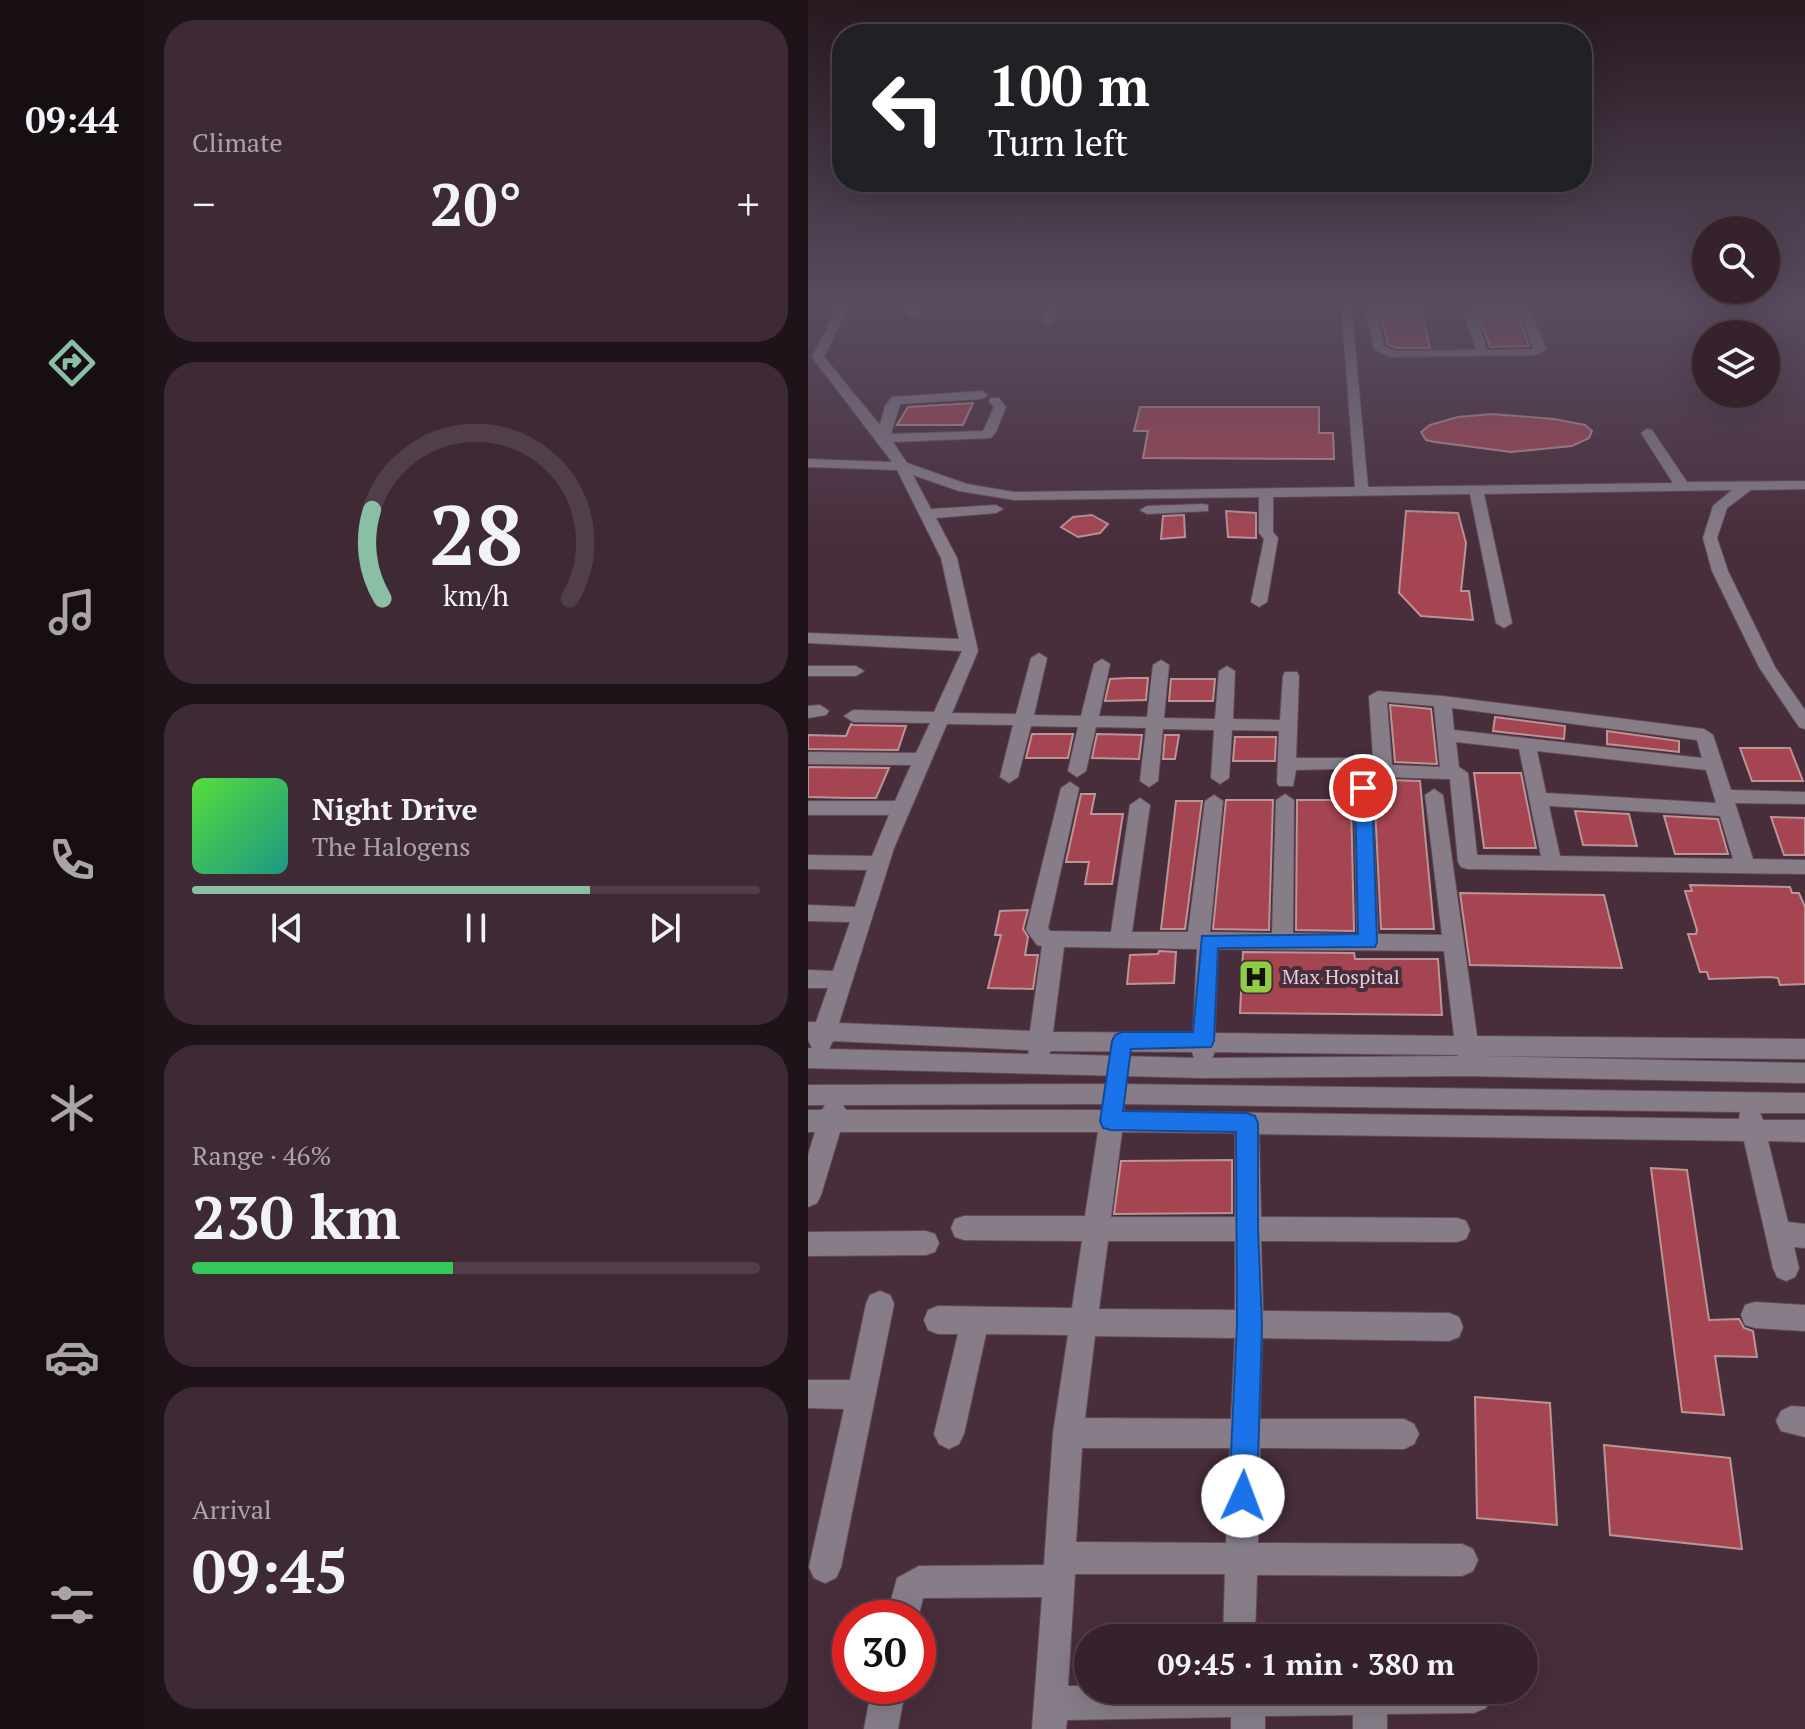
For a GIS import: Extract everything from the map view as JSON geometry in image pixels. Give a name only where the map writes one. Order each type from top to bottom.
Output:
[{"type":"street","points":[[839,384],[884,438],[902,466],[949,558],[970,651],[879,863],[843,980],[817,1031],[812,1058],[1120,1053],[1203,1041],[1805,1073]]},
{"type":"street","points":[[1353,384],[1362,493]]},
{"type":"street","points":[[988,398],[1000,407],[986,435],[884,438],[891,406],[896,400],[988,398]]},
{"type":"street","points":[[1647,433],[1675,487],[1720,506]]},
{"type":"street","points":[[808,463],[902,466],[964,488],[1014,496],[1266,500]]},
{"type":"street","points":[[1147,510],[1362,493],[1805,485]]},
{"type":"street","points":[[1747,486],[1720,506],[1710,538],[1720,571],[1767,667],[1805,723]]},
{"type":"street","points":[[1476,491],[1504,623]]},
{"type":"street","points":[[1259,602],[1271,538],[1266,533],[1266,500]]},
{"type":"street","points":[[926,514],[996,509]]},
{"type":"street","points":[[808,638],[968,644]]},
{"type":"street","points":[[1009,777],[1039,658]]},
{"type":"street","points":[[1102,664],[1037,930],[1039,936],[1054,940],[1454,943]]},
{"type":"street","points":[[1149,781],[1161,665]]},
{"type":"street","points":[[808,671],[856,671]]},
{"type":"street","points":[[1220,778],[1227,671]]},
{"type":"street","points":[[1282,942],[1291,676]]},
{"type":"street","points":[[1786,693],[1805,696]]},
{"type":"street","points":[[1745,865],[1704,735],[1442,701],[1378,696],[1383,771],[1459,773],[1468,862],[1805,867]]},
{"type":"street","points":[[1442,701],[1450,773]]},
{"type":"street","points":[[853,716],[1288,726]]},
{"type":"street","points":[[1446,735],[1714,765]]},
{"type":"street","points":[[1527,746],[1552,863]]},
{"type":"street","points":[[808,758],[923,759]]},
{"type":"street","points":[[1286,782],[1368,763]]},
{"type":"street","points":[[1363,788],[1368,942]]},
{"type":"street","points":[[1434,795],[1468,1054]]},
{"type":"street","points":[[1539,799],[1726,804],[1803,801]]},
{"type":"street","points":[[1202,1068],[1203,941],[1214,801]]},
{"type":"street","points":[[1120,939],[1140,805]]},
{"type":"street","points":[[808,808],[901,808]]},
{"type":"street","points":[[808,862],[879,863]]},
{"type":"street","points":[[808,913],[863,915]]},
{"type":"street","points":[[1039,1052],[1054,940]]},
{"type":"street","points":[[808,979],[843,980]]},
{"type":"street","points":[[817,1031],[1039,1052]]},
{"type":"street","points":[[1120,1053],[1202,1068],[1468,1054],[1805,1049]]},
{"type":"street","points":[[1120,1053],[1068,1433],[1049,1716],[1243,1704],[1370,1713],[1425,1704]]},
{"type":"street","points":[[808,1095],[1113,1108],[1247,1123],[1805,1131]]},
{"type":"street","points":[[808,1195],[820,1121],[840,1097]]},
{"type":"street","points":[[1746,1103],[1792,1234],[1786,1268]]},
{"type":"street","points":[[820,1121],[1113,1108],[1805,1103]]},
{"type":"street","points":[[1239,1624],[1249,1324],[1247,1123]]},
{"type":"street","points":[[964,1228],[1457,1230]]},
{"type":"street","points":[[808,1244],[926,1243]]},
{"type":"street","points":[[825,1567],[880,1304]]},
{"type":"street","points":[[1755,1315],[1805,1318]]},
{"type":"street","points":[[938,1320],[1449,1327]]},
{"type":"street","points":[[949,1434],[975,1320]]},
{"type":"street","points":[[808,1394],[861,1395]]},
{"type":"street","points":[[1068,1433],[1404,1434]]},
{"type":"street","points":[[906,1600],[908,1589],[919,1582],[1059,1569],[1241,1559],[1462,1560]]},
{"type":"street","points":[[881,1729],[886,1704]]},
{"type":"building","points":[[973,403],[963,425],[897,425],[908,407]]},
{"type":"building","points":[[1140,407],[1319,407],[1319,433],[1333,433],[1334,459],[1143,458],[1148,431],[1134,431]]},
{"type":"building","points":[[1492,414],[1554,419],[1585,425],[1592,431],[1589,438],[1572,446],[1511,452],[1426,440],[1421,432],[1430,425],[1458,417]]},
{"type":"building","points":[[1226,511],[1256,513],[1256,538],[1228,537]]},
{"type":"building","points":[[1406,511],[1458,513],[1466,543],[1461,591],[1469,591],[1473,620],[1421,616],[1399,593]]},
{"type":"building","points":[[1092,515],[1108,524],[1100,533],[1078,537],[1061,527],[1073,517]]},
{"type":"building","points":[[1184,515],[1185,537],[1161,539],[1163,516]]},
{"type":"building","points":[[1148,678],[1146,700],[1105,701],[1110,679]]},
{"type":"building","points":[[1171,679],[1215,679],[1213,701],[1169,701]]},
{"type":"building","points":[[1390,705],[1431,709],[1437,764],[1395,762]]},
{"type":"building","points":[[1495,717],[1565,726],[1564,739],[1493,731]]},
{"type":"building","points":[[851,724],[906,726],[898,750],[808,749],[808,735],[846,736]]},
{"type":"building","points":[[1607,731],[1679,741],[1679,752],[1607,744]]},
{"type":"building","points":[[1032,734],[1073,734],[1068,758],[1026,758]]},
{"type":"building","points":[[1097,734],[1142,735],[1139,759],[1092,758]]},
{"type":"building","points":[[1165,735],[1179,735],[1175,759],[1163,759]]},
{"type":"building","points":[[1235,737],[1276,737],[1275,761],[1233,761]]},
{"type":"building","points":[[1740,748],[1790,748],[1803,781],[1752,781]]},
{"type":"building","points":[[808,767],[889,768],[876,798],[850,798],[808,797]]},
{"type":"building","points":[[1474,773],[1521,773],[1536,848],[1484,848]]},
{"type":"building","points":[[1390,780],[1420,781],[1434,929],[1381,929],[1374,786],[1391,786]]},
{"type":"building","points":[[1081,794],[1095,794],[1091,814],[1123,814],[1112,884],[1085,884],[1089,862],[1066,862]]},
{"type":"building","points":[[1226,800],[1273,800],[1269,930],[1213,929]]},
{"type":"building","points":[[1297,800],[1351,800],[1354,931],[1296,930]]},
{"type":"building","points":[[1176,801],[1202,801],[1185,929],[1161,929]]},
{"type":"building","points":[[1575,811],[1629,814],[1637,846],[1583,845]]},
{"type":"building","points":[[1664,816],[1718,819],[1728,854],[1675,854]]},
{"type":"building","points":[[1771,817],[1805,818],[1805,855],[1784,855]]},
{"type":"building","points":[[1690,885],[1790,887],[1792,893],[1799,893],[1805,907],[1805,984],[1780,985],[1778,978],[1770,977],[1709,979],[1707,972],[1700,972],[1688,934],[1696,934],[1697,930],[1685,891],[1692,891]]},
{"type":"building","points":[[1460,893],[1604,895],[1622,968],[1470,965]]},
{"type":"building","points":[[1028,910],[1023,929],[1028,937],[1025,955],[1038,955],[1033,989],[988,988],[1001,935],[995,935],[1000,911]]},
{"type":"building","points":[[1159,951],[1176,952],[1174,983],[1127,984],[1130,955],[1158,954]]},
{"type":"building","points":[[1243,952],[1354,953],[1355,959],[1438,959],[1442,1015],[1240,1013]]},
{"type":"building","points":[[1232,1160],[1232,1213],[1114,1214],[1121,1161]]},
{"type":"building","points":[[1651,1168],[1687,1170],[1709,1320],[1739,1319],[1744,1328],[1753,1331],[1757,1357],[1715,1356],[1724,1415],[1682,1412]]},
{"type":"building","points":[[1475,1397],[1550,1403],[1557,1525],[1477,1518]]},
{"type":"building","points":[[1604,1445],[1730,1458],[1742,1549],[1610,1535]]},
{"type":"place","name":"Max Hospital","points":[[1256,977]]},
{"type":"route","points":[[1243,1496],[1249,1324],[1247,1123],[1111,1121],[1122,1041],[1203,1041],[1208,941],[1368,942],[1363,788]]}]
